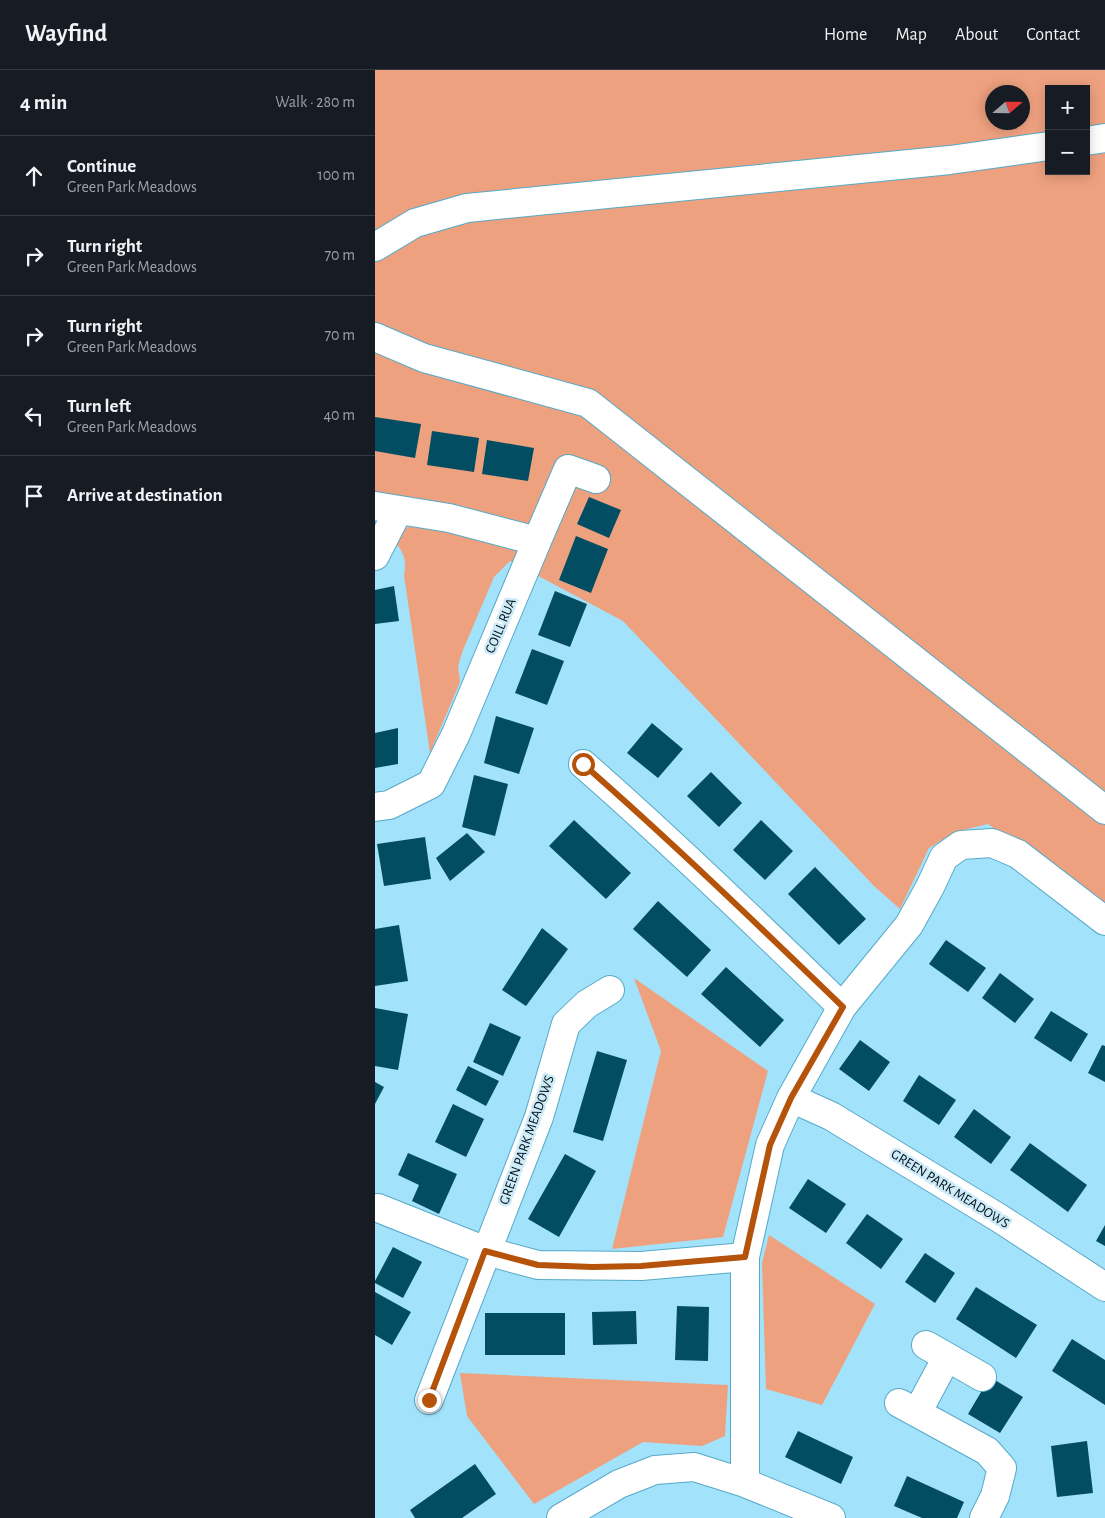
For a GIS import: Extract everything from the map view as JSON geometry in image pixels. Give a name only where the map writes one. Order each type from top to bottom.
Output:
[{"type":"street","points":[[1090,140],[1105,138]]},
{"type":"street","points":[[375,246],[415,223],[467,208],[950,160],[1045,147]]},
{"type":"street","points":[[375,337],[424,358],[588,403],[1105,810]]},
{"type":"street","name":"COILL RUA","points":[[375,807],[389,805],[431,784],[456,734],[568,469],[595,479]]},
{"type":"street","points":[[375,556],[387,508],[449,518],[537,541]]},
{"type":"street","points":[[583,764],[710,878],[843,1007]]},
{"type":"street","points":[[745,1483],[745,1257],[770,1145],[791,1098],[843,1007],[909,925],[931,887],[944,857],[961,846],[992,842],[1018,854],[1105,920]]},
{"type":"street","name":"GREEN PARK MEADOWS","points":[[429,1400],[485,1251],[539,1117],[567,1024],[587,1004],[610,990]]},
{"type":"street","name":"GREEN PARK MEADOWS","points":[[791,1098],[831,1116],[999,1218],[1105,1287]]},
{"type":"street","points":[[378,1208],[485,1251],[538,1265],[641,1266],[745,1257]]},
{"type":"street","points":[[982,1377],[936,1351],[908,1408],[987,1451],[1002,1468],[995,1496],[985,1518]]},
{"type":"street","points":[[561,1518],[619,1484],[655,1470],[694,1467],[745,1483],[831,1518]]},
{"type":"shaded area","points":[[375,70],[1105,70],[1105,910],[988,824],[955,832],[929,848],[900,909],[874,886],[623,621],[510,561],[494,577],[463,650],[458,666],[460,682],[430,753],[404,575],[405,561],[400,549],[394,542],[401,530],[411,526],[449,530],[375,491]]},
{"type":"shaded area","points":[[634,978],[768,1071],[723,1237],[612,1249],[661,1051]]},
{"type":"shaded area","points":[[769,1235],[875,1304],[822,1405],[766,1389],[762,1263]]},
{"type":"shaded area","points":[[460,1373],[728,1385],[725,1436],[702,1446],[643,1442],[534,1504],[467,1416]]},
{"type":"building","points":[[375,417],[421,424],[415,458],[375,451]]},
{"type":"building","points":[[432,431],[479,438],[474,472],[427,465]]},
{"type":"building","points":[[487,440],[534,448],[528,481],[482,474]]},
{"type":"building","points":[[589,497],[621,510],[609,538],[577,524]]},
{"type":"building","points":[[576,536],[608,549],[591,593],[559,580]]},
{"type":"building","points":[[394,586],[399,621],[375,624],[375,590]]},
{"type":"building","points":[[555,591],[587,604],[570,647],[538,635]]},
{"type":"building","points":[[532,649],[564,661],[547,705],[515,693]]},
{"type":"building","points":[[496,716],[534,728],[519,774],[484,763]]},
{"type":"building","points":[[652,723],[683,749],[658,778],[627,753]]},
{"type":"building","points":[[398,728],[398,764],[375,768],[375,733]]},
{"type":"building","points":[[711,772],[742,803],[719,827],[687,796]]},
{"type":"building","points":[[474,775],[508,784],[495,836],[462,827]]},
{"type":"building","points":[[574,820],[631,873],[606,899],[549,846]]},
{"type":"building","points":[[761,820],[793,851],[765,880],[733,850]]},
{"type":"building","points":[[467,833],[485,852],[450,881],[436,858]]},
{"type":"building","points":[[425,837],[431,879],[384,886],[377,844]]},
{"type":"building","points":[[815,867],[866,919],[839,945],[788,894]]},
{"type":"building","points":[[658,901],[711,950],[687,977],[633,929]]},
{"type":"building","points":[[399,925],[408,981],[375,986],[375,929]]},
{"type":"building","points":[[542,928],[568,949],[526,1006],[502,990]]},
{"type":"building","points":[[946,940],[986,968],[968,992],[929,964]]},
{"type":"building","points":[[726,967],[784,1020],[760,1047],[701,994]]},
{"type":"building","points":[[1000,973],[1034,999],[1015,1023],[982,998]]},
{"type":"building","points":[[375,1008],[408,1014],[398,1070],[375,1066]]},
{"type":"building","points":[[1051,1011],[1088,1034],[1071,1062],[1034,1038]]},
{"type":"building","points":[[490,1023],[521,1037],[503,1076],[473,1062]]},
{"type":"building","points":[[860,1040],[890,1062],[869,1091],[839,1069]]},
{"type":"building","points":[[1102,1045],[1105,1046],[1105,1082],[1088,1073]]},
{"type":"building","points":[[597,1051],[627,1060],[603,1141],[573,1132]]},
{"type":"building","points":[[468,1066],[499,1081],[486,1106],[456,1090]]},
{"type":"building","points":[[919,1075],[956,1100],[939,1125],[903,1101]]},
{"type":"building","points":[[375,1082],[384,1087],[375,1104]]},
{"type":"building","points":[[453,1104],[484,1119],[466,1157],[435,1142]]},
{"type":"building","points":[[974,1109],[1011,1137],[991,1164],[954,1137]]},
{"type":"building","points":[[1030,1143],[1087,1185],[1068,1212],[1010,1170]]},
{"type":"building","points":[[408,1153],[457,1174],[439,1214],[412,1201],[419,1185],[398,1175]]},
{"type":"building","points":[[565,1154],[596,1171],[559,1237],[528,1219]]},
{"type":"building","points":[[808,1179],[846,1204],[826,1233],[789,1208]]},
{"type":"building","points":[[867,1214],[903,1239],[881,1269],[846,1243]]},
{"type":"building","points":[[1105,1225],[1105,1246],[1096,1241]]},
{"type":"building","points":[[393,1247],[422,1262],[403,1298],[375,1283]]},
{"type":"building","points":[[925,1253],[955,1273],[935,1303],[905,1282]]},
{"type":"building","points":[[976,1287],[1037,1325],[1016,1358],[956,1319]]},
{"type":"building","points":[[375,1292],[411,1312],[392,1345],[375,1335]]},
{"type":"building","points":[[677,1306],[709,1307],[708,1361],[675,1360]]},
{"type":"building","points":[[636,1311],[637,1344],[593,1345],[592,1312]]},
{"type":"building","points":[[485,1313],[565,1313],[565,1355],[485,1355]]},
{"type":"building","points":[[1072,1339],[1105,1360],[1105,1405],[1052,1371]]},
{"type":"building","points":[[990,1377],[1023,1397],[1000,1433],[968,1414]]},
{"type":"building","points":[[798,1431],[853,1457],[841,1484],[785,1457]]},
{"type":"building","points":[[1087,1441],[1093,1493],[1057,1497],[1051,1446]]},
{"type":"building","points":[[475,1464],[496,1494],[462,1518],[415,1518],[410,1510]]},
{"type":"building","points":[[907,1476],[964,1502],[957,1518],[922,1518],[894,1506]]},
{"type":"route","points":[[429,1400],[485,1251],[538,1265],[593,1267],[641,1266],[745,1257],[770,1145],[791,1098],[843,1007],[717,885],[583,764]]}]
